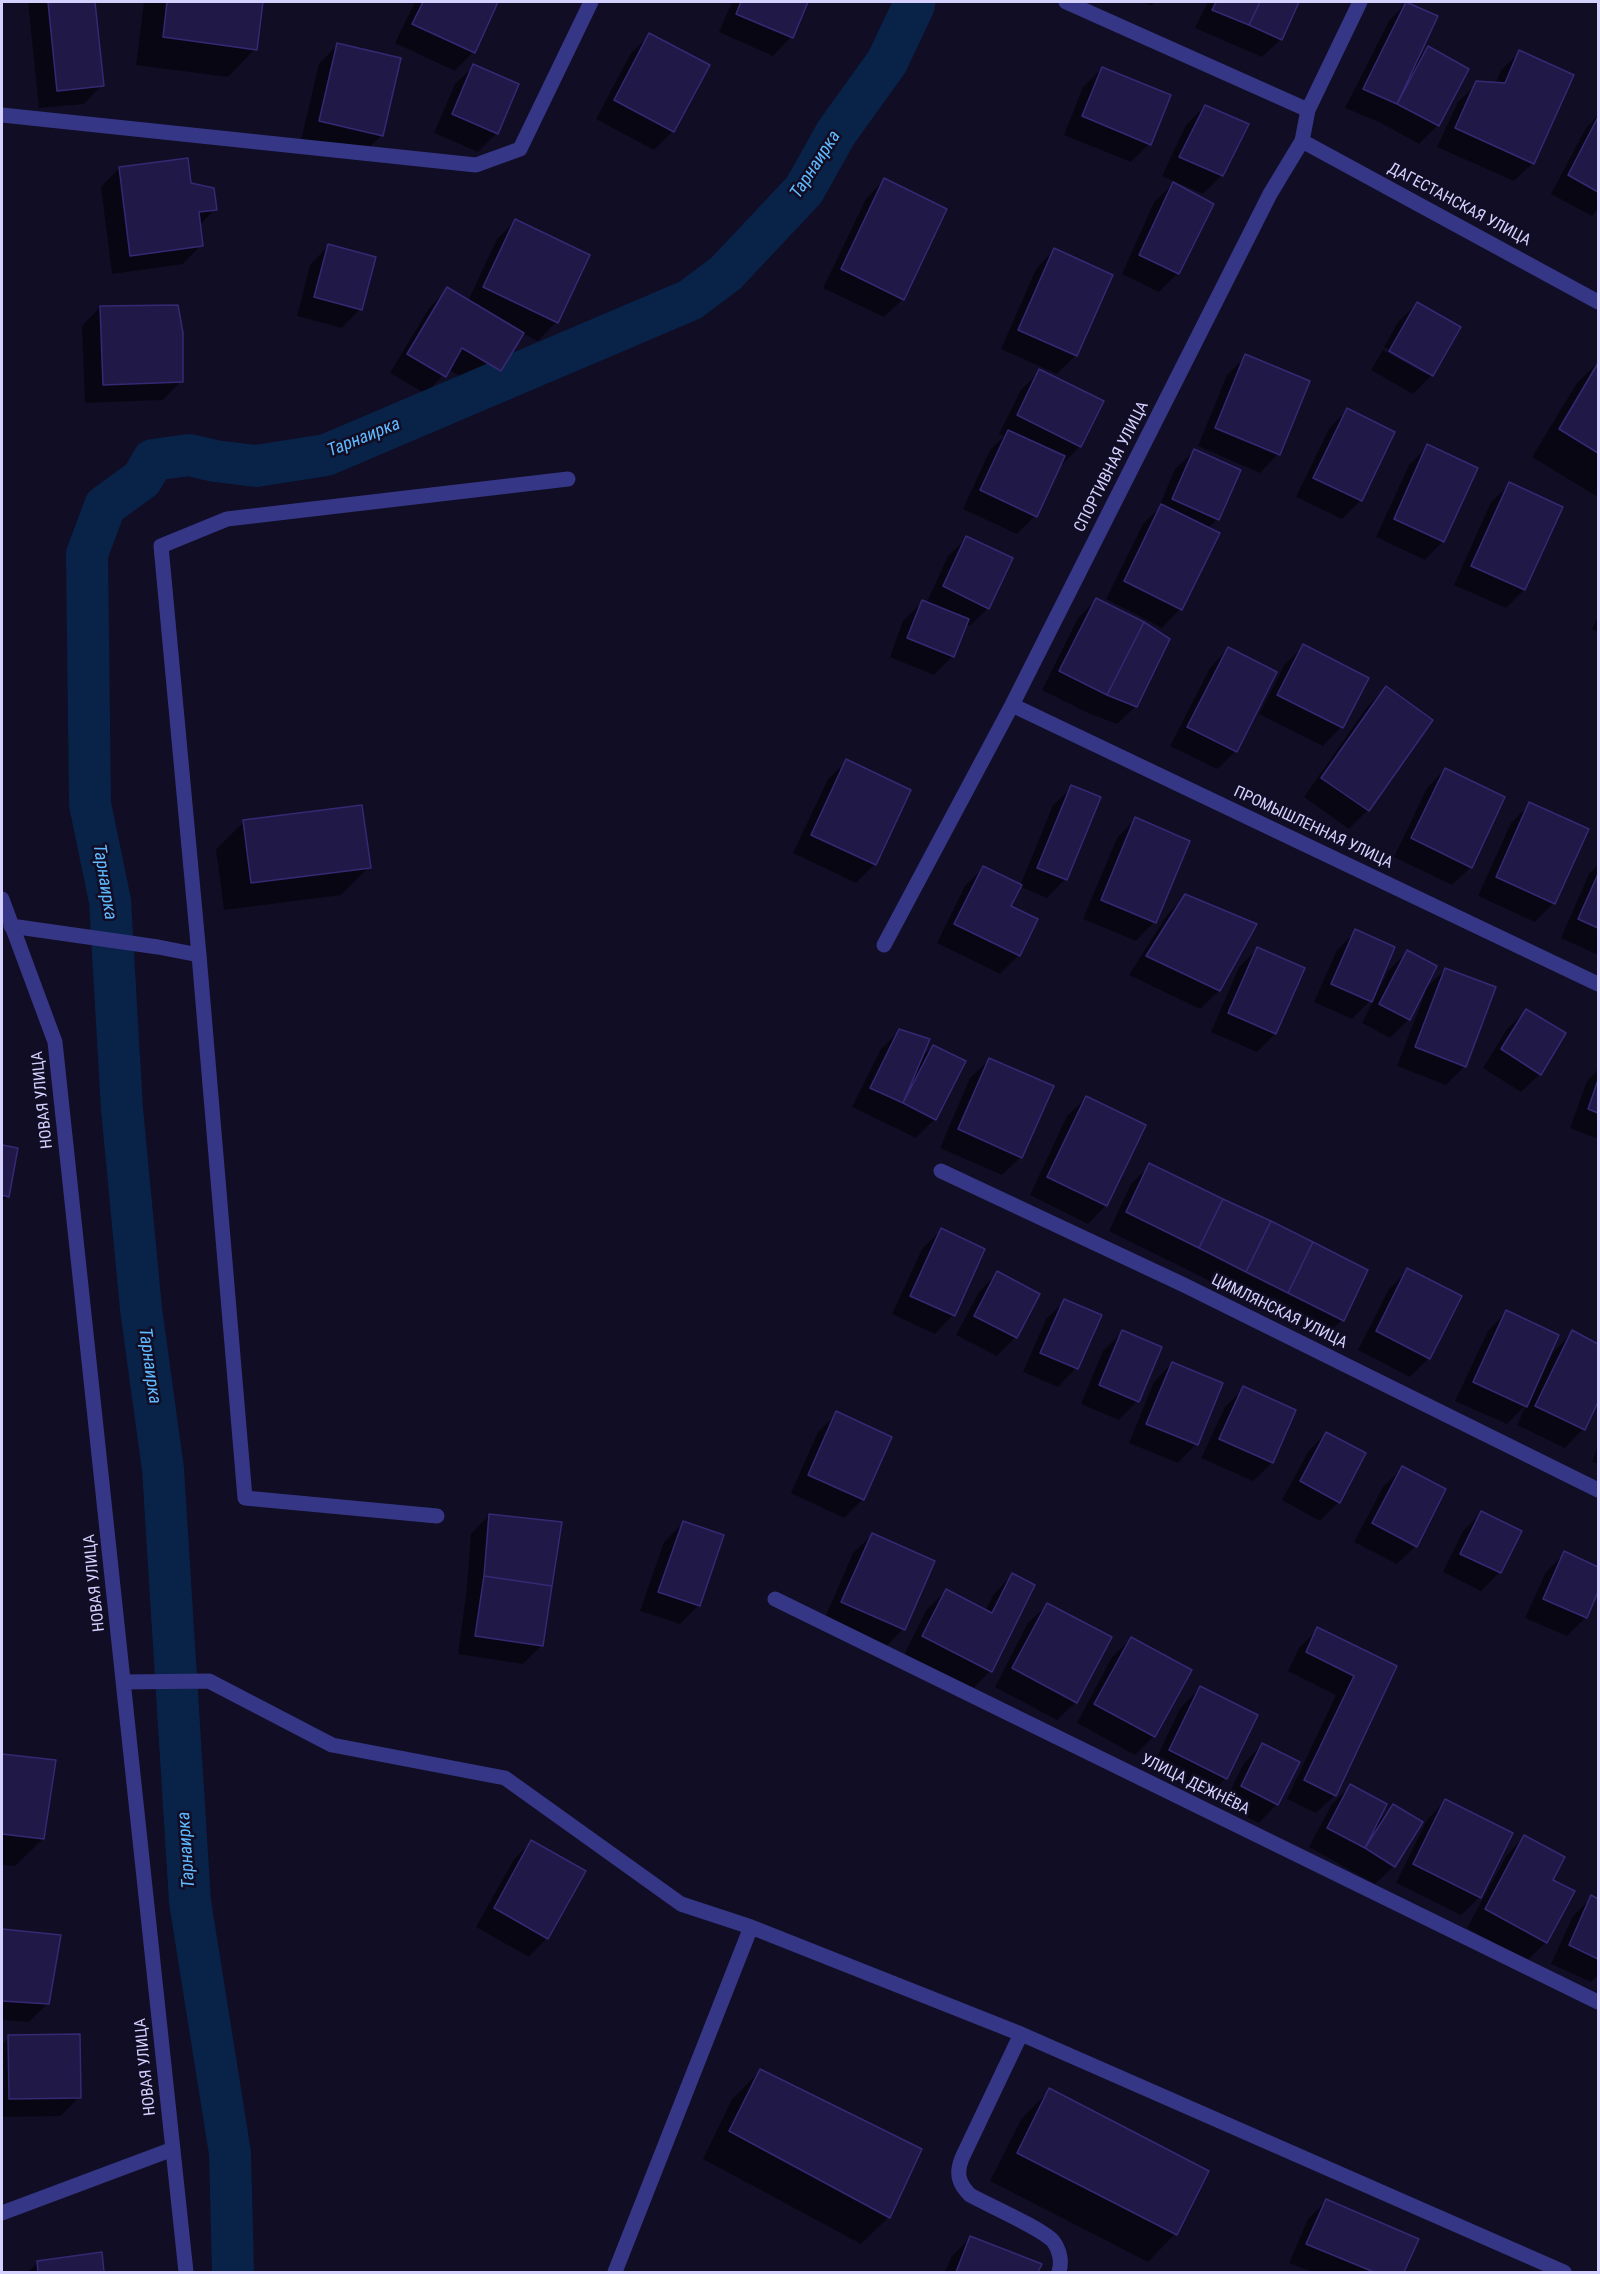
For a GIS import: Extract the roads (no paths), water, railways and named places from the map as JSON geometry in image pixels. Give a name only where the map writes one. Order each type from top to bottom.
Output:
[{"type":"street","points":[[2,115],[476,165],[520,149],[591,2]]},
{"type":"street","points":[[1066,2],[1308,110]]},
{"type":"street","name":"СПОРТИВНАЯ УЛИЦА","points":[[884,945],[1012,705],[1270,194],[1302,141],[1308,110],[1360,2]]},
{"type":"street","name":"ДАГЕСТАНСКАЯ УЛИЦА","points":[[1302,141],[1599,302]]},
{"type":"street","points":[[437,1516],[245,1498],[199,955],[161,546],[227,519],[568,479]]},
{"type":"street","name":"ПРОМЫШЛЕННАЯ УЛИЦА","points":[[1012,705],[1599,984]]},
{"type":"street","name":"НОВАЯ УЛИЦА","points":[[2,899],[55,1042],[186,2272]]},
{"type":"street","points":[[11,926],[199,955]]},
{"type":"street","name":"ЦИМЛЯНСКАЯ УЛИЦА","points":[[941,1171],[1185,1285],[1599,1490]]},
{"type":"street","name":"УЛИЦА ДЕЖНЁВА","points":[[775,1599],[1599,2002]]},
{"type":"street","points":[[123,1682],[209,1680],[332,1745],[504,1778],[681,1904],[751,1927],[1021,2034],[1564,2272]]},
{"type":"street","points":[[615,2272],[751,1927]]},
{"type":"street","points":[[1021,2034],[962,2158],[958,2168],[958,2178],[962,2187],[970,2195],[1053,2241],[1059,2253],[1061,2267],[1059,2272]]},
{"type":"street","points":[[2,2213],[173,2149]]},
{"type":"waterway","name":"Тарнаирка","points":[[233,2272],[230,2153],[190,1902],[163,1469],[141,1309],[122,1109],[110,901],[90,804],[87,554],[105,506],[142,479],[153,460],[189,455],[256,466],[326,455],[690,300],[726,273],[804,190],[836,133],[887,62],[914,5],[913,2]]}]
